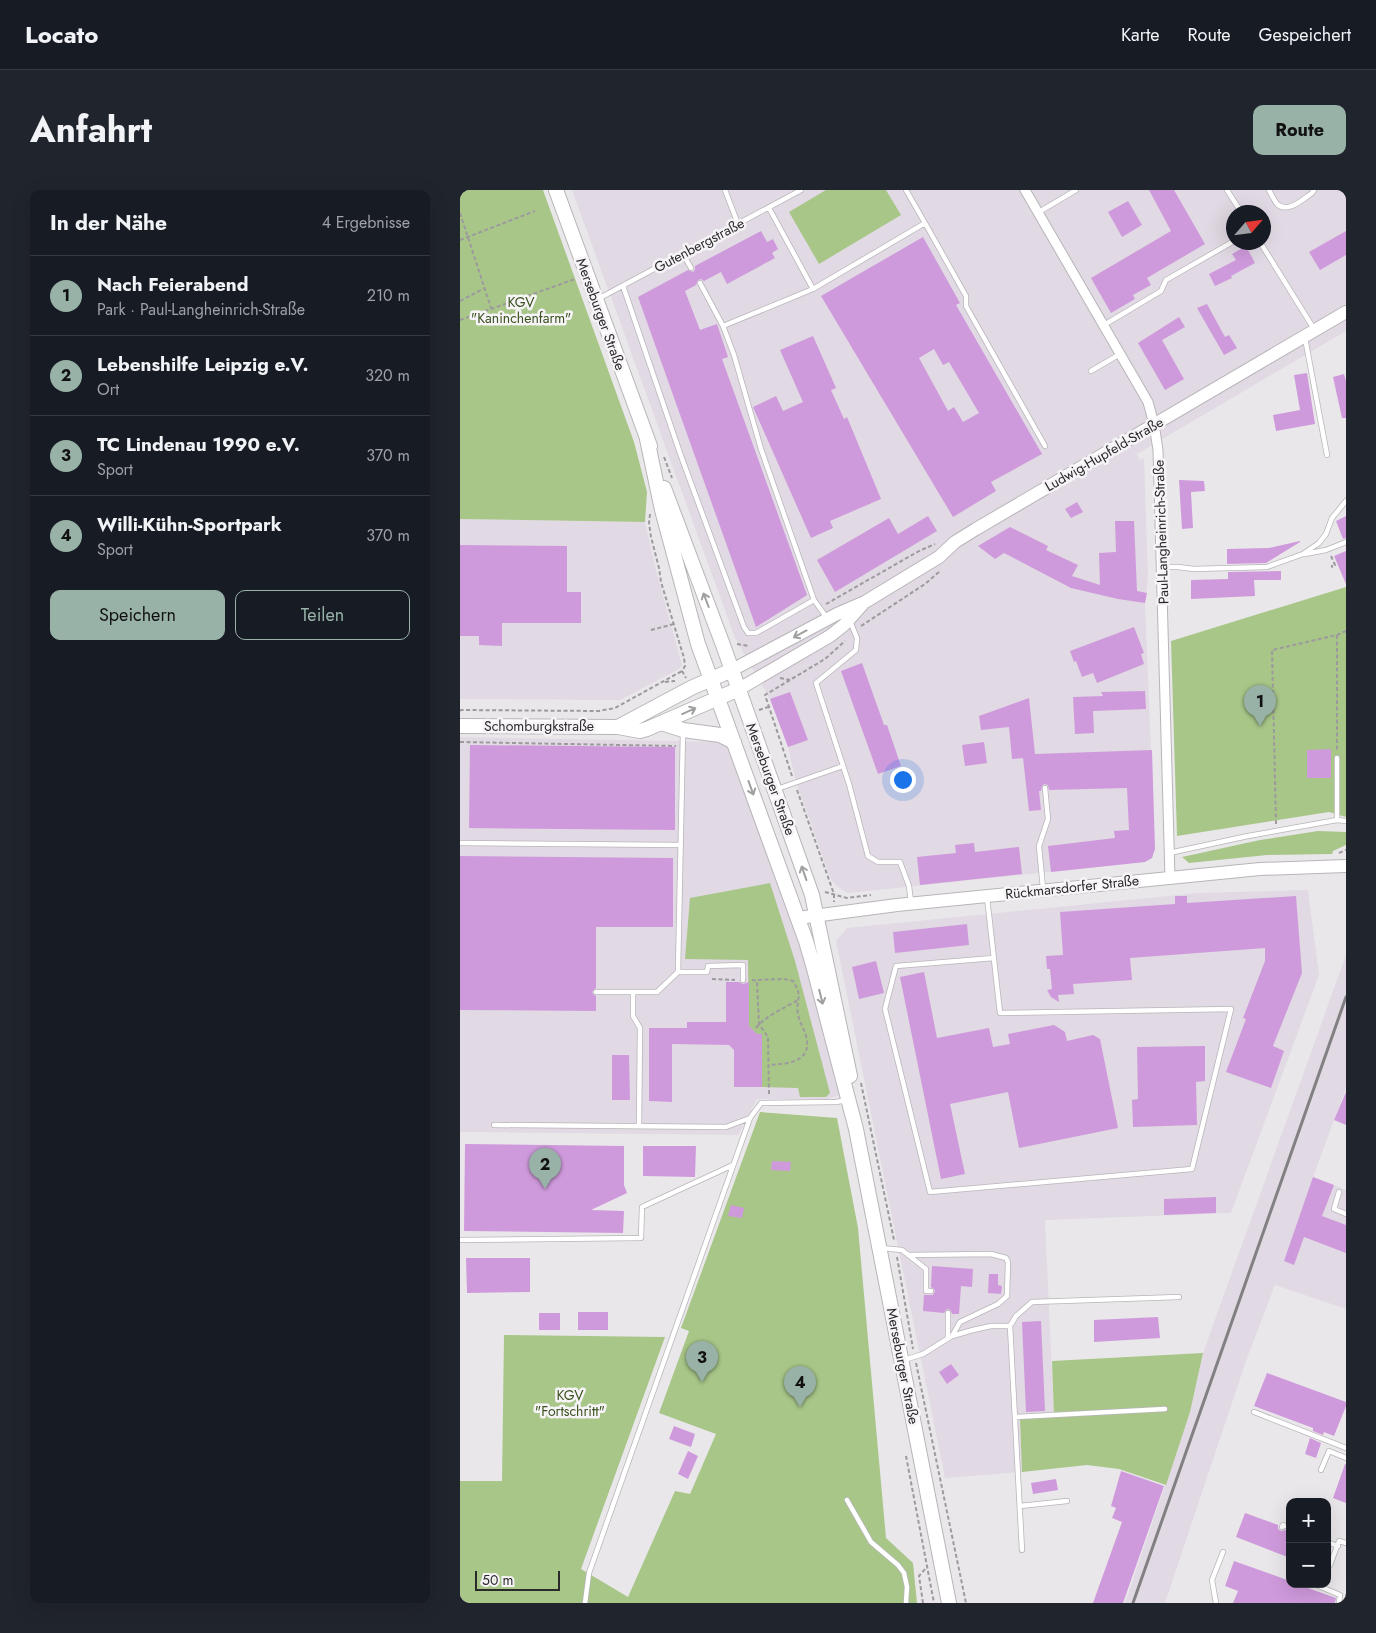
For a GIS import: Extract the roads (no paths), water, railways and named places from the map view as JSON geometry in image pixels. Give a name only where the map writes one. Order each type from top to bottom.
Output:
[{"type":"main road","name":"Merseburger Straße","points":[[556,190],[812,894],[849,1070],[856,1129],[880,1248],[909,1359],[949,1603]]},
{"type":"main road","name":"Ludwig-Hupfeld-Straße","points":[[732,670],[828,619],[865,602],[938,557],[955,542],[1346,312]]},
{"type":"main road","name":"Merseburger Straße","points":[[647,439],[662,510],[698,644],[798,918],[813,965],[856,1129]]},
{"type":"main road","name":"Ludwig-Hupfeld-Straße","points":[[739,689],[830,636],[850,619],[865,602]]},
{"type":"main road","name":"Schomburgkstraße","points":[[618,727],[710,679],[732,670]]},
{"type":"main road","name":"Schomburgkstraße","points":[[460,726],[618,727],[640,730],[661,723],[739,689]]},
{"type":"main road","points":[[661,723],[683,730],[712,733],[734,742]]},
{"type":"main road","name":"Rückmarsdorfer Straße","points":[[798,918],[911,904],[1260,869],[1346,866]]},
{"type":"street","name":"Paul-Langheinrich-Straße","points":[[1025,190],[1148,402],[1154,424],[1158,450],[1170,878]]},
{"type":"lane","points":[[725,190],[738,224]]},
{"type":"lane","name":"Gutenbergstraße","points":[[596,300],[801,190]]},
{"type":"lane","points":[[906,190],[966,296],[966,306],[1045,446]]},
{"type":"lane","points":[[1039,212],[1076,190]]},
{"type":"lane","points":[[1227,190],[1237,205]]},
{"type":"lane","points":[[1269,190],[1277,204],[1289,208],[1314,190]]},
{"type":"lane","points":[[769,208],[813,289]]},
{"type":"lane","points":[[723,326],[813,289],[925,223]]},
{"type":"lane","points":[[1104,325],[1161,291],[1166,280],[1226,246]]},
{"type":"lane","points":[[1264,250],[1309,334],[1327,455]]},
{"type":"lane","points":[[684,254],[691,268]]},
{"type":"lane","points":[[700,283],[723,326],[734,355],[761,449],[814,600],[828,619]]},
{"type":"lane","points":[[624,286],[680,456],[744,627],[748,633],[756,633],[814,600]]},
{"type":"lane","points":[[1090,371],[1120,354]]},
{"type":"lane","points":[[1303,554],[1319,543],[1326,534],[1332,518],[1346,501]]},
{"type":"lane","points":[[1162,567],[1178,566],[1194,569],[1267,567],[1303,554],[1328,549],[1346,542]]},
{"type":"lane","points":[[850,619],[857,638],[856,650],[816,683],[843,766],[868,856],[878,862],[900,862],[909,886],[911,904]]},
{"type":"lane","points":[[678,972],[683,730]]},
{"type":"lane","points":[[1337,758],[1337,820]]},
{"type":"lane","points":[[775,790],[843,766]]},
{"type":"lane","points":[[1044,890],[1039,846],[1048,819],[1045,788]]},
{"type":"lane","points":[[1169,854],[1276,831],[1337,820],[1346,821]]},
{"type":"lane","points":[[460,843],[681,845]]},
{"type":"lane","points":[[987,896],[994,958],[1000,1013],[1232,1009],[1192,1169],[930,1192],[886,1009],[896,966],[994,958]]},
{"type":"lane","points":[[596,992],[657,992],[678,972],[707,972],[708,966],[743,965],[743,980]]},
{"type":"lane","points":[[633,992],[633,1016],[640,1028],[639,1126]]},
{"type":"lane","points":[[585,1603],[590,1572],[750,1118],[761,1102],[836,1102],[847,1100]]},
{"type":"lane","points":[[494,1125],[726,1127],[750,1118]]},
{"type":"lane","points":[[460,1240],[641,1238],[642,1206],[733,1165]]},
{"type":"lane","points":[[1339,1192],[1334,1209],[1346,1214]]},
{"type":"lane","points":[[880,1248],[902,1250],[926,1269],[926,1291],[931,1291]]},
{"type":"lane","points":[[908,1255],[980,1254],[999,1255],[1006,1258],[1008,1262],[1007,1296],[998,1304],[960,1322],[950,1337]]},
{"type":"lane","points":[[1022,1550],[1010,1326],[1016,1316],[1032,1302],[1179,1297]]},
{"type":"lane","points":[[948,1313],[950,1337]]},
{"type":"lane","points":[[909,1359],[923,1354],[950,1337],[982,1328],[1010,1326]]},
{"type":"lane","points":[[1015,1416],[1165,1409]]},
{"type":"lane","points":[[1254,1412],[1346,1448]]},
{"type":"lane","points":[[1321,1470],[1329,1451],[1346,1458]]},
{"type":"lane","points":[[847,1500],[870,1542],[898,1565],[904,1573],[907,1587],[906,1603]]},
{"type":"lane","points":[[1020,1506],[1067,1501]]},
{"type":"lane","points":[[1282,1527],[1283,1525],[1286,1526]]},
{"type":"lane","points":[[1331,1563],[1339,1541],[1346,1543]]},
{"type":"lane","points":[[1330,1543],[1338,1546]]},
{"type":"lane","points":[[1216,1603],[1212,1580],[1224,1552]]},
{"type":"lane","points":[[1323,1588],[1340,1595],[1340,1603]]},
{"type":"railway","points":[[1133,1603],[1346,997]]},
{"type":"place","name":"Nach Feierabend","points":[[1260,726]]},
{"type":"place","name":"Lebenshilfe Leipzig e.V.","points":[[545,1189]]},
{"type":"place","name":"TC Lindenau 1990 e.V.","points":[[702,1382]]},
{"type":"place","name":"Willi-Kühn-Sportpark","points":[[800,1407]]},
{"type":"park label","name":"KGV \"Kaninchenfarm\"","points":[[521,310]]},
{"type":"park label","name":"KGV \"Fortschritt\"","points":[[570,1404]]}]
